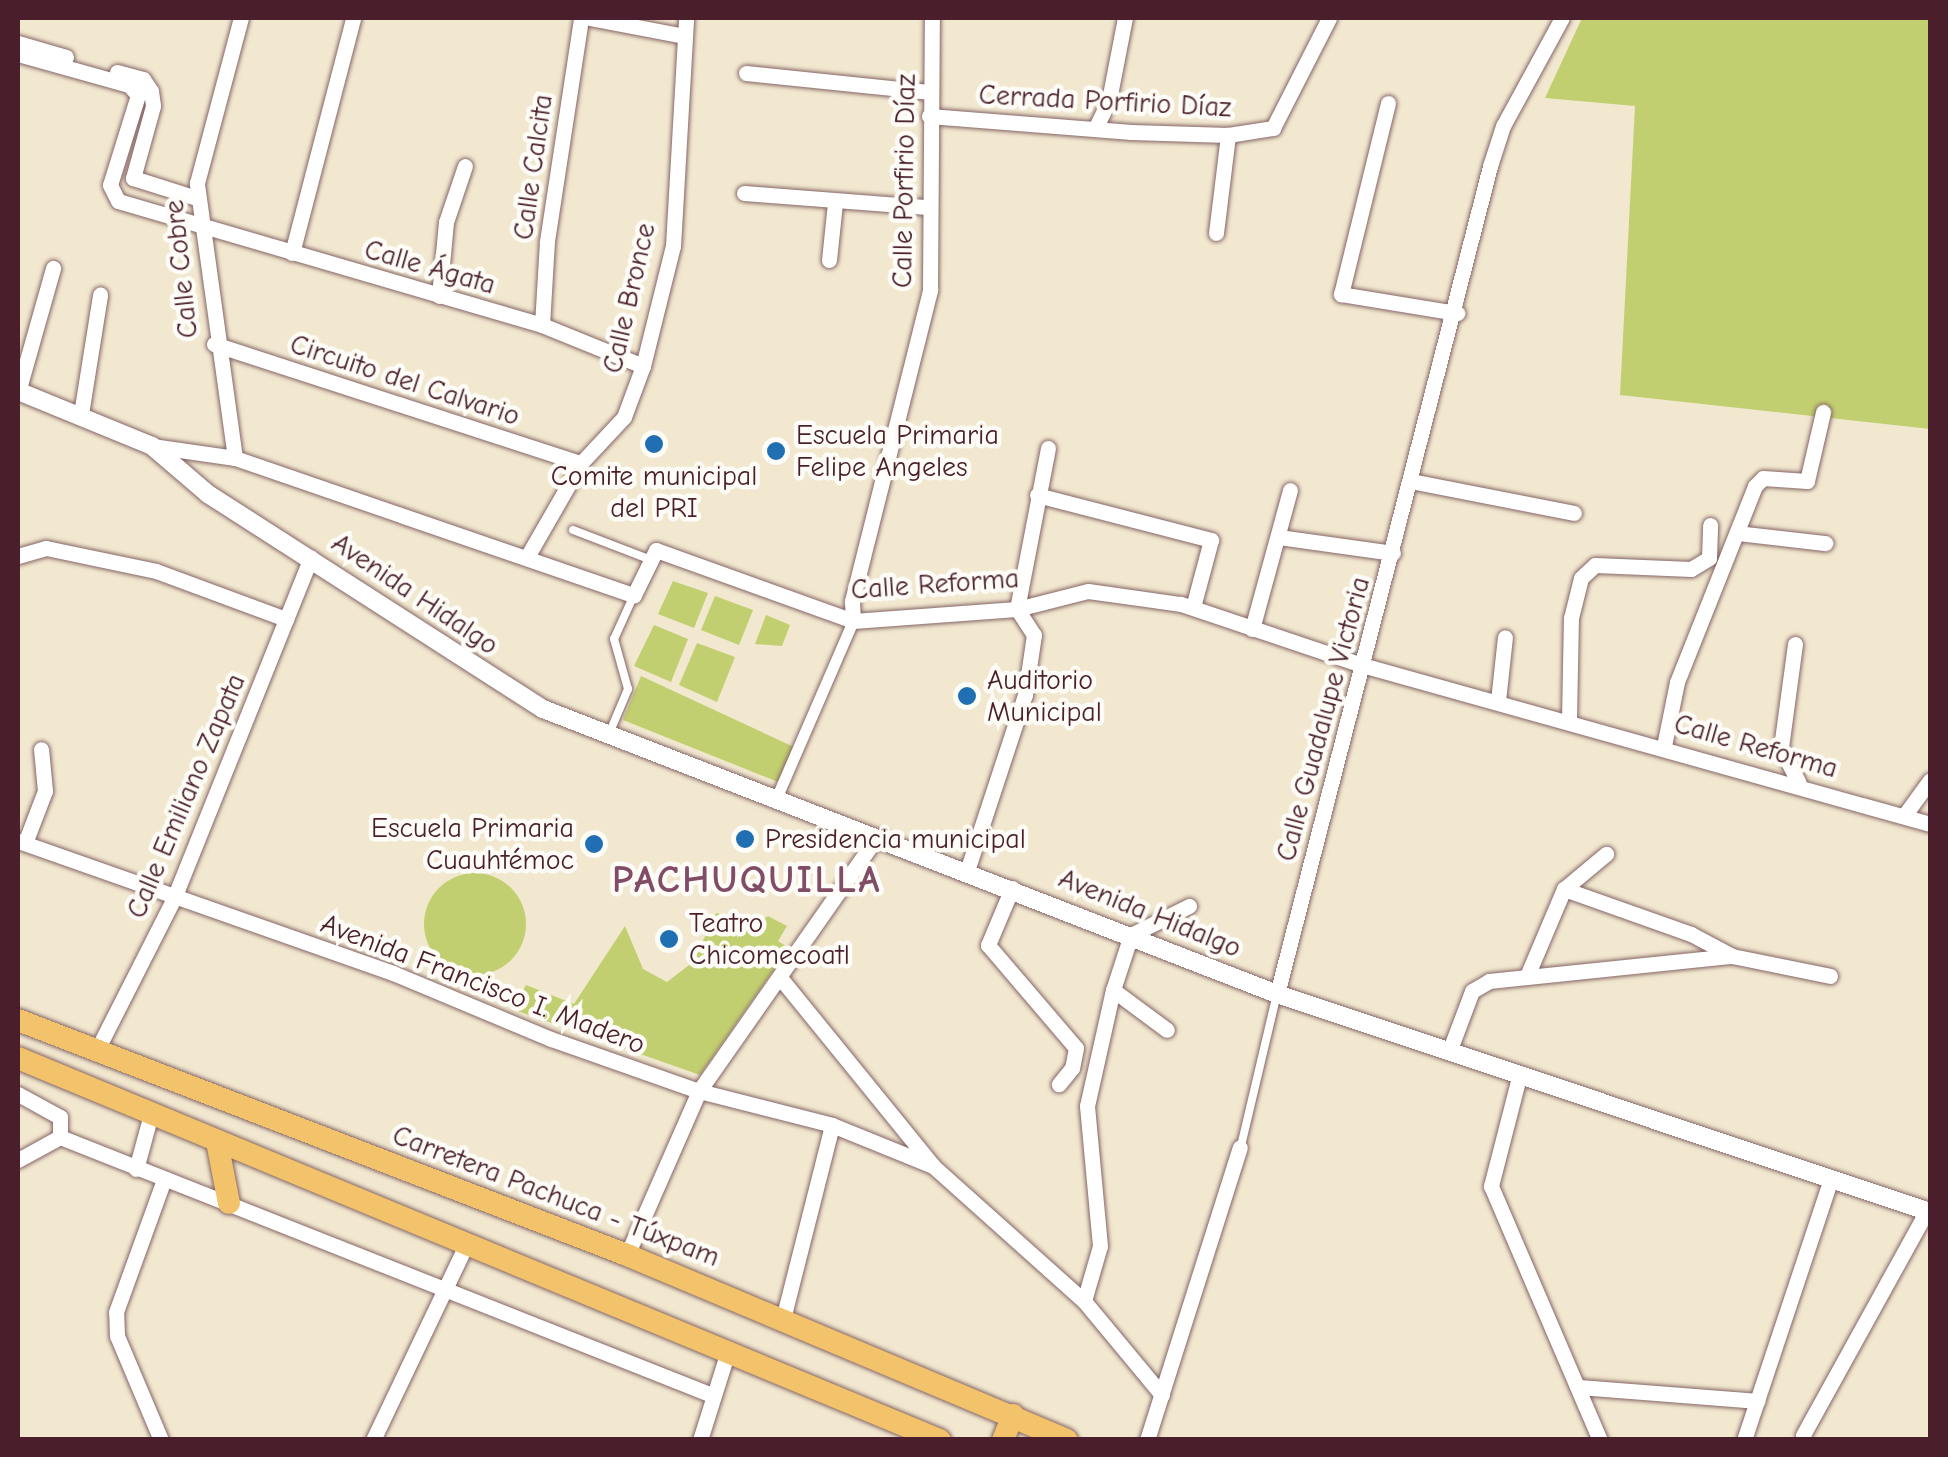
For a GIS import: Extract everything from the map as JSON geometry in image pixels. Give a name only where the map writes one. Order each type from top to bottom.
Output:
[{"type":"main road","name":"Carretera Pachuca - Túxpam","points":[[18,1020],[627,1254],[1067,1440]]},
{"type":"main road","points":[[18,1058],[934,1439]]},
{"type":"main road","points":[[217,1142],[229,1203]]},
{"type":"main road","points":[[1003,1440],[1013,1415]]},
{"type":"street","name":"Calle Cobre","points":[[235,458],[214,344],[198,198],[241,18]]},
{"type":"street","points":[[292,254],[353,18]]},
{"type":"street","name":"Calle Calcita","points":[[542,325],[546,242],[581,18]]},
{"type":"street","points":[[590,18],[684,36]]},
{"type":"street","name":"Calle Bronce","points":[[527,557],[581,463],[624,417],[642,366],[673,246],[686,18]]},
{"type":"street","name":"Calle Porfirio Díaz","points":[[776,801],[853,621],[852,601],[930,290],[927,207],[932,18]]},
{"type":"street","points":[[1096,129],[1108,100],[1125,18]]},
{"type":"street","name":"Cerrada Porfirio Díaz","points":[[930,116],[1228,135],[1273,128],[1329,18]]},
{"type":"street","name":"Calle Guadalupe Victoria","points":[[1276,994],[1503,126],[1562,18]]},
{"type":"street","points":[[18,42],[136,82],[154,106],[133,178],[198,198]]},
{"type":"street","points":[[18,54],[136,82]]},
{"type":"street","points":[[746,73],[931,92]]},
{"type":"street","name":"Calle Ágata","points":[[136,82],[137,108],[112,194],[292,254],[542,325],[642,366]]},
{"type":"street","points":[[1388,104],[1341,294],[1457,312]]},
{"type":"street","points":[[1216,232],[1228,135]]},
{"type":"street","points":[[439,296],[446,222],[465,166]]},
{"type":"street","points":[[744,193],[835,204],[927,207]]},
{"type":"street","points":[[829,260],[835,204]]},
{"type":"street","points":[[18,391],[53,268]]},
{"type":"street","points":[[80,414],[100,294]]},
{"type":"street","name":"Circuito del Calvario","points":[[214,344],[581,463]]},
{"type":"street","name":"Avenida Hidalgo","points":[[18,391],[152,446],[208,494],[543,709],[1012,888],[1276,994],[1929,1211]]},
{"type":"street","points":[[1664,746],[1677,682],[1763,478],[1807,481],[1823,412]]},
{"type":"street","points":[[152,446],[235,458],[634,595],[652,560]]},
{"type":"street","points":[[967,871],[1025,695],[1034,635],[1017,609],[1048,448]]},
{"type":"street","points":[[1411,481],[1574,513]]},
{"type":"street","points":[[1252,629],[1290,490]]},
{"type":"street","points":[[1037,495],[1211,540],[1192,607]]},
{"type":"street","points":[[1569,720],[1572,618],[1581,578],[1594,565],[1691,570],[1710,558],[1710,525]]},
{"type":"street","points":[[1737,533],[1824,543]]},
{"type":"street","points":[[1279,537],[1393,553]]},
{"type":"street","points":[[18,556],[46,548],[156,572],[286,619]]},
{"type":"street","name":"Calle Reforma","points":[[652,560],[656,550],[853,621],[1017,609],[1088,591],[1192,607],[1362,666],[1798,782],[1930,824]]},
{"type":"street","name":"Calle Emiliano Zapata","points":[[97,1050],[174,898],[311,557]]},
{"type":"street","points":[[1498,701],[1505,637]]},
{"type":"street","points":[[1795,644],[1782,748],[1798,782]]},
{"type":"street","points":[[21,842],[45,791],[42,749]]},
{"type":"street","points":[[1904,816],[1930,780]]},
{"type":"street","points":[[627,1254],[699,1091],[782,980],[876,838]]},
{"type":"street","name":"Avenida Francisco I. Madero","points":[[21,842],[699,1091],[832,1125],[933,1166]]},
{"type":"street","points":[[1526,976],[1564,889],[1606,854]]},
{"type":"street","points":[[1012,888],[988,944],[1071,1038],[1072,1068],[1059,1084]]},
{"type":"street","points":[[1564,889],[1692,934],[1732,956]]},
{"type":"street","points":[[1084,1302],[1100,1246],[1087,1106],[1113,990],[1131,935],[1189,906]]},
{"type":"street","points":[[1449,1052],[1472,991],[1526,976],[1732,956],[1830,976]]},
{"type":"street","points":[[782,980],[933,1166],[1084,1302],[1162,1394]]},
{"type":"street","points":[[1113,990],[1167,1030]]},
{"type":"street","points":[[1519,1077],[1491,1186],[1524,1274],[1580,1387],[1600,1440]]},
{"type":"street","points":[[18,1094],[60,1117],[60,1137]]},
{"type":"street","points":[[136,1169],[151,1114]]},
{"type":"street","points":[[783,1319],[832,1125]]},
{"type":"street","points":[[18,1160],[60,1137]]},
{"type":"street","points":[[60,1137],[163,1182],[229,1203],[712,1395]]},
{"type":"street","name":"Calle Guadalupe Victoria","points":[[1147,1440],[1240,1146]]},
{"type":"street","points":[[1744,1440],[1831,1178]]},
{"type":"street","points":[[161,1440],[117,1336],[116,1312],[163,1182]]},
{"type":"street","points":[[1802,1435],[1929,1211]]},
{"type":"street","points":[[373,1440],[466,1245]]},
{"type":"street","points":[[700,1440],[728,1351]]},
{"type":"street","points":[[1580,1387],[1757,1401]]},
{"type":"lane","points":[[573,530],[652,560]]},
{"type":"lane","points":[[609,734],[628,688],[614,639],[634,595]]},
{"type":"lane","name":"Calle Guadalupe Victoria","points":[[1240,1146],[1276,994]]},
{"type":"green space","points":[[1582,18],[1930,18],[1930,429],[1620,395],[1635,106],[1545,98]]},
{"type":"green space","points":[[673,581],[708,593],[694,628],[658,614]]},
{"type":"green space","points":[[715,596],[753,610],[739,645],[701,630]]},
{"type":"green space","points":[[766,615],[790,625],[782,646],[755,644]]},
{"type":"green space","points":[[654,625],[688,639],[671,682],[634,666]]},
{"type":"green space","points":[[697,643],[735,657],[717,702],[679,685]]},
{"type":"green space","points":[[641,676],[794,747],[778,782],[623,720]]},
{"type":"green space","points":[[475,873],[504,881],[518,895],[526,924],[518,953],[504,967],[475,975],[446,967],[432,953],[424,924],[432,895],[446,881]]},
{"type":"green space","points":[[716,913],[757,923],[768,916],[787,926],[778,941],[789,948],[700,1075],[512,1009],[526,985],[574,1004],[625,926],[643,969],[667,982],[693,962]]},
{"type":"place","name":"Comite municipal del PRI","points":[[654,444]]},
{"type":"place","name":"Escuela Primaria Felipe Angeles","points":[[776,451]]},
{"type":"place","name":"Auditorio Municipal","points":[[967,696]]},
{"type":"place","name":"Presidencia municipal","points":[[745,839]]},
{"type":"place","name":"Escuela Primaria Cuauhtémoc","points":[[594,844]]},
{"type":"place","name":"Teatro Chicomecoatl","points":[[669,939]]},
{"type":"district","name":"PACHUQUILLA","points":[[747,881]]}]
